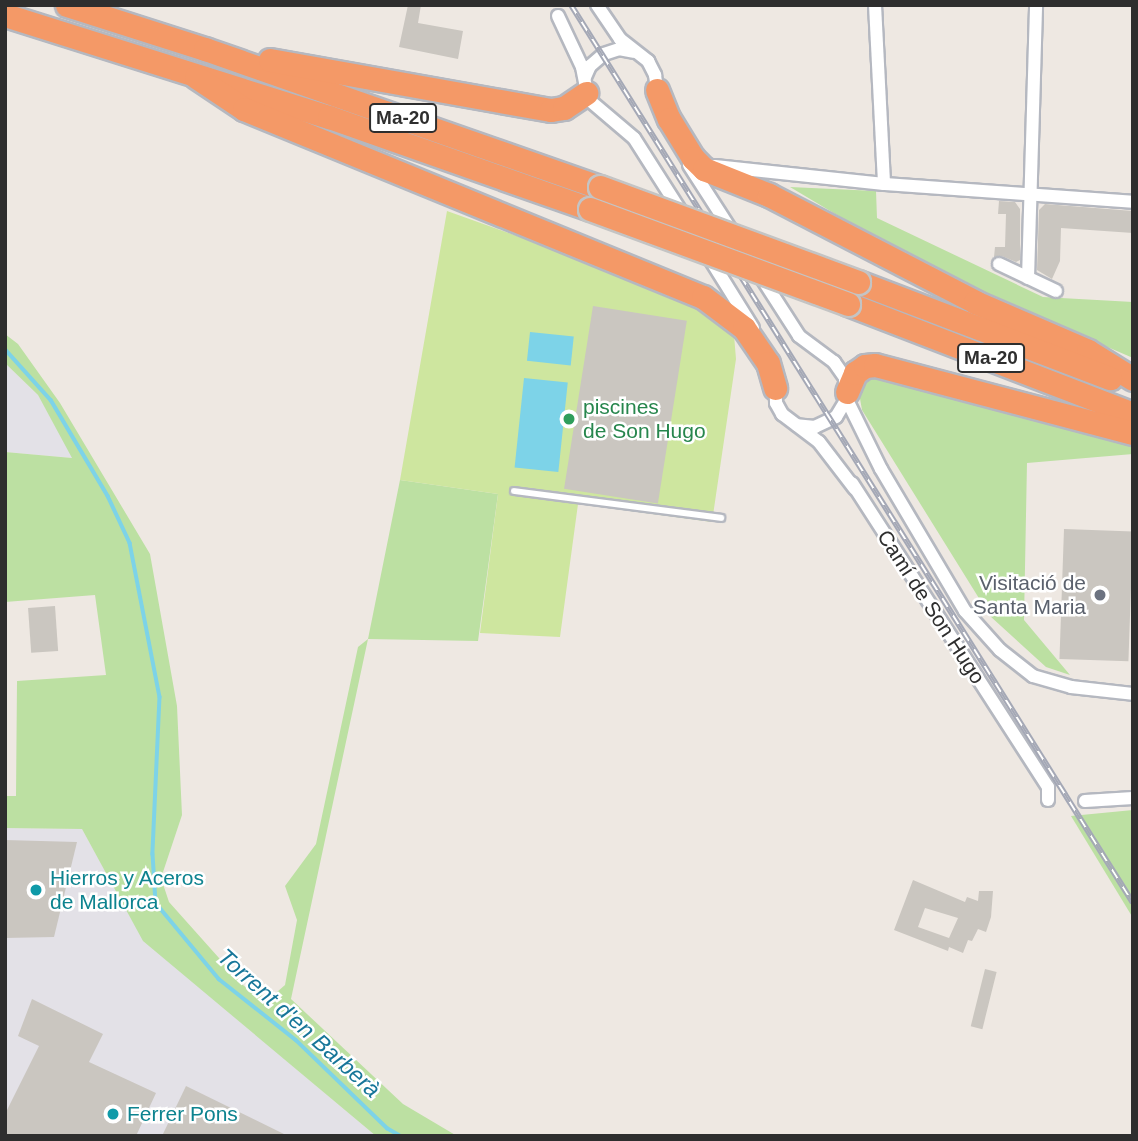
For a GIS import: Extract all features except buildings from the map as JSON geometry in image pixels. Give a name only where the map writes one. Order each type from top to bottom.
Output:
[{"type":"highway","name":"Ma-20","points":[[67,5],[205,49],[600,187],[1133,387]]},
{"type":"highway","name":"Ma-20","points":[[5,15],[329,117],[590,209],[848,304],[1133,414]]},
{"type":"highway","points":[[205,49],[551,110],[564,108],[585,87]]},
{"type":"highway","points":[[197,77],[244,109],[703,297],[744,328],[768,363],[775,388]]},
{"type":"highway","points":[[657,90],[669,120],[693,158],[704,169],[769,195],[984,306],[1087,351],[1133,379]]},
{"type":"highway","points":[[846,394],[858,370],[875,365],[1133,433]]},
{"type":"street","points":[[585,87],[590,66],[608,47],[607,33],[596,5]]},
{"type":"street","points":[[596,5],[620,39],[652,67],[660,115],[692,170],[799,336],[841,370],[846,394],[881,469]]},
{"type":"street","points":[[875,5],[884,184]]},
{"type":"street","points":[[1028,278],[1036,5]]},
{"type":"street","points":[[555,11],[585,50],[602,55],[627,49],[641,55]]},
{"type":"street","points":[[555,11],[582,67],[585,87],[596,108],[621,124],[634,138],[768,352],[774,367],[778,408],[818,442],[855,489]]},
{"type":"street","points":[[713,166],[884,184],[1133,202]]},
{"type":"street","points":[[999,264],[1055,291]]},
{"type":"street","points":[[794,424],[807,427],[831,420],[843,408],[846,394]]},
{"type":"street","points":[[831,420],[851,426],[881,469],[965,611],[1000,650],[1033,676],[1070,687],[1133,694]]},
{"type":"street","name":"Camí de Son Hugo","points":[[831,420],[828,440],[855,489],[1048,793]]},
{"type":"street","points":[[1085,801],[1133,798]]},
{"type":"lane","points":[[514,491],[721,518]]},
{"type":"shaded area","points":[[5,363],[38,395],[73,458],[5,452]]},
{"type":"shaded area","points":[[5,828],[82,829],[144,941],[376,1136],[5,1136]]},
{"type":"green space","points":[[790,187],[876,191],[877,218],[1043,297],[1133,302],[1133,358],[1008,304],[899,252]]},
{"type":"green space","name":"piscines de Son Hugo","points":[[447,211],[682,295],[734,335],[736,359],[712,522],[578,504],[560,637],[480,633],[498,494],[400,480]]},
{"type":"green space","points":[[5,334],[18,344],[60,403],[150,554],[177,706],[182,815],[161,878],[169,902],[244,986],[269,999],[285,985],[297,920],[285,886],[316,844],[358,647],[368,639],[291,999],[403,1104],[457,1136],[376,1136],[143,941],[82,829],[5,828],[5,796],[16,796],[17,681],[106,675],[95,595],[5,602],[5,452],[72,458],[38,395],[5,363]]},
{"type":"green space","points":[[868,379],[889,379],[1040,417],[1133,444],[1133,454],[1027,463],[1024,620],[1070,675],[1046,667],[990,616],[862,410],[859,393]]},
{"type":"green space","points":[[400,480],[498,494],[478,641],[368,639]]},
{"type":"green space","points":[[1133,810],[1133,918],[1071,816]]},
{"type":"water","points":[[530,332],[574,337],[571,365],[527,361]]},
{"type":"water","points":[[524,378],[568,383],[558,472],[515,468]]},
{"type":"waterway","name":"Torrent d'en Barberà","points":[[5,349],[51,400],[108,496],[130,543],[160,697],[153,854],[156,903],[219,979],[296,1040],[387,1128],[401,1136]]},
{"type":"railway","points":[[571,5],[1133,903]]},
{"type":"place","name":"piscines de Son Hugo","points":[[569,419]]},
{"type":"place","name":"Visitació de Santa Maria","points":[[1100,595]]},
{"type":"place","name":"Hierros y Aceros de Mallorca","points":[[36,890]]},
{"type":"place","name":"Ferrer Pons","points":[[113,1114]]}]
